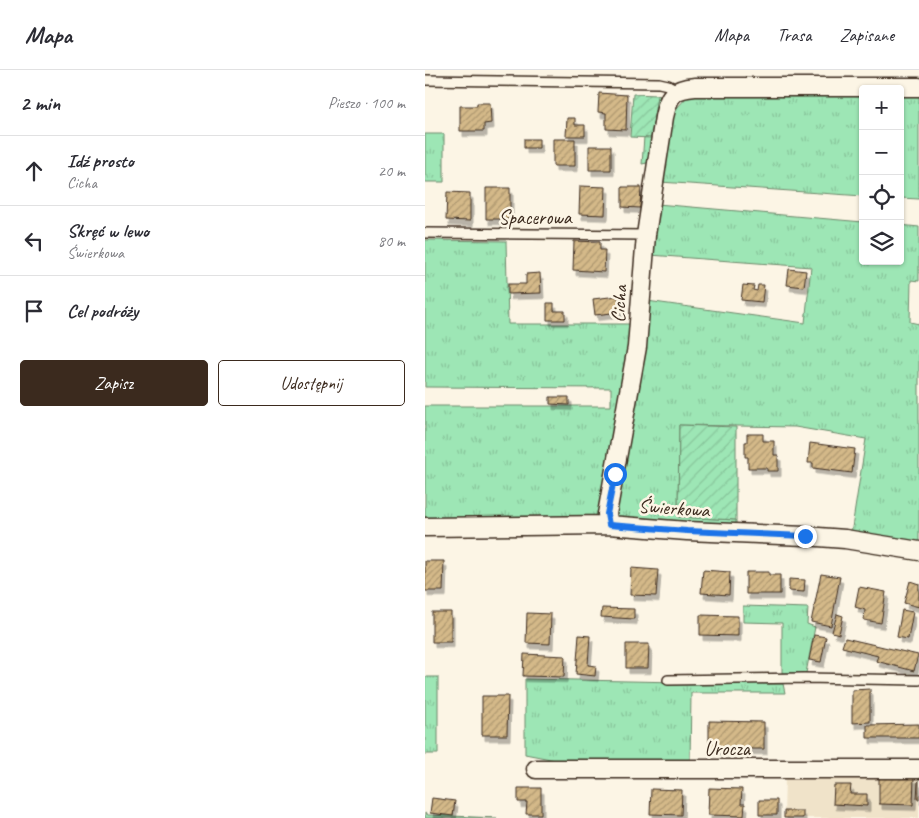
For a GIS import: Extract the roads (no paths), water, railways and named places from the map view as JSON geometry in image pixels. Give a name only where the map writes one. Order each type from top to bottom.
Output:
[{"type":"street","points":[[677,90],[695,86],[919,87]]},
{"type":"street","name":"Cicha","points":[[609,525],[607,514],[637,347],[645,235],[663,117],[667,103],[677,90]]},
{"type":"street","name":"Świerkowa","points":[[425,527],[609,525],[845,539],[919,551]]},
{"type":"street","name":"Urocza","points":[[535,769],[919,769]]},
{"type":"lane","points":[[425,80],[659,83],[668,84],[677,90]]},
{"type":"lane","name":"Spacerowa","points":[[425,234],[645,235]]},
{"type":"lane","points":[[668,680],[805,678],[919,680]]}]
